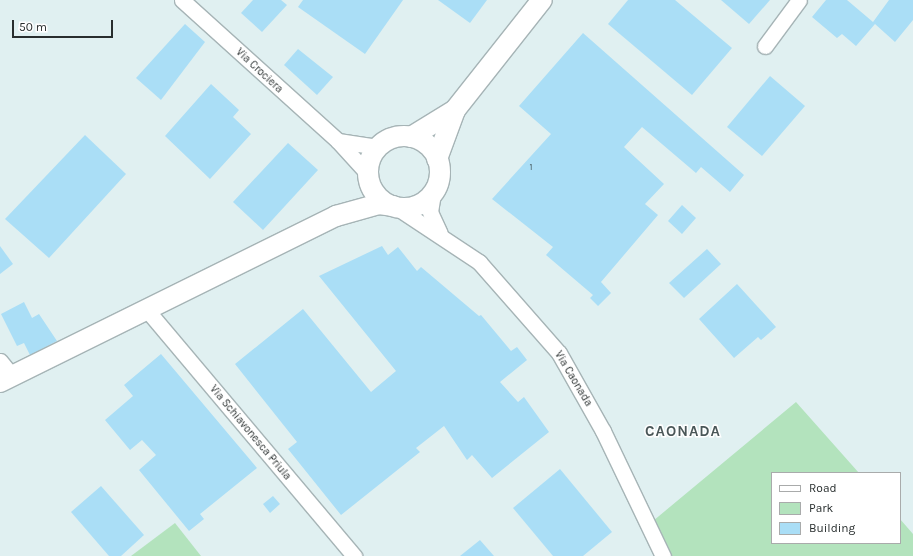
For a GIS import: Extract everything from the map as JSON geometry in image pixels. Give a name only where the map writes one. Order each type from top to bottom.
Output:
[{"type":"main road","points":[[411,137],[454,110],[542,0]]},
{"type":"main road","points":[[6,379],[336,216],[379,204],[395,206],[416,205],[433,193],[440,174],[438,159],[454,110]]},
{"type":"main road","points":[[395,206],[376,194],[369,178],[372,156],[378,147],[392,138],[411,137],[424,142],[438,159]]},
{"type":"main road","points":[[336,216],[369,178]]},
{"type":"street","name":"Via Crociera","points":[[182,0],[338,141],[369,178]]},
{"type":"street","points":[[765,46],[799,0]]},
{"type":"street","points":[[338,141],[378,147]]},
{"type":"street","name":"Via Caonada","points":[[433,193],[430,212],[441,234]]},
{"type":"street","name":"Via Caonada","points":[[395,206],[441,234],[479,262],[559,353],[603,430],[663,556]]},
{"type":"street","name":"Via Schiavonesca Priula","points":[[147,310],[354,556]]},
{"type":"street","points":[[0,361],[6,379]]},
{"type":"green space","points":[[796,402],[858,472],[771,472],[771,544],[901,544],[901,520],[913,534],[913,556],[669,556],[653,521]]},
{"type":"green space","points":[[175,523],[201,556],[131,556]]},
{"type":"building","points":[[253,0],[281,0],[287,5],[262,32],[241,13]]},
{"type":"building","points":[[303,0],[403,0],[365,54],[298,7]]},
{"type":"building","points":[[438,0],[487,0],[470,23]]},
{"type":"building","points":[[628,0],[675,0],[732,48],[692,95],[608,24]]},
{"type":"building","points":[[721,0],[770,0],[749,24]]},
{"type":"building","points":[[826,0],[847,0],[873,22],[889,0],[913,0],[913,20],[895,42],[875,24],[856,46],[842,34],[837,38],[812,17]]},
{"type":"building","points":[[185,24],[205,42],[161,100],[136,78]]},
{"type":"building","points":[[583,33],[744,175],[730,192],[701,167],[696,173],[642,127],[624,147],[664,184],[645,204],[658,215],[601,282],[611,293],[598,306],[590,298],[593,295],[546,255],[553,247],[492,199],[551,134],[519,106]]},
{"type":"building","points":[[298,49],[333,77],[317,95],[284,65]]},
{"type":"building","points":[[770,76],[805,106],[762,156],[727,127]]},
{"type":"building","points":[[211,84],[239,110],[233,117],[251,134],[210,179],[165,136]]},
{"type":"building","points":[[85,135],[126,174],[49,258],[5,219]]},
{"type":"building","points":[[288,143],[318,170],[263,230],[233,202]]},
{"type":"building","points":[[682,205],[696,218],[682,234],[668,221]]},
{"type":"building","points":[[0,246],[13,264],[0,274]]},
{"type":"building","points":[[382,246],[388,255],[398,247],[417,271],[421,267],[479,316],[481,315],[511,351],[517,347],[527,360],[500,382],[518,402],[524,397],[549,432],[492,478],[472,455],[467,460],[444,426],[416,448],[420,452],[341,515],[288,449],[297,442],[235,364],[303,309],[371,392],[396,371],[319,276]]},
{"type":"building","points":[[707,249],[721,264],[684,298],[669,283]]},
{"type":"building","points":[[737,284],[776,327],[761,340],[758,337],[734,358],[699,319]]},
{"type":"building","points":[[24,302],[32,318],[39,314],[57,341],[30,355],[24,343],[17,346],[1,314]]},
{"type":"building","points":[[161,354],[257,468],[200,514],[204,519],[189,531],[139,470],[156,455],[142,440],[130,450],[105,420],[133,396],[124,385]]},
{"type":"building","points":[[560,469],[612,532],[583,556],[553,556],[513,508]]},
{"type":"building","points":[[101,486],[144,535],[121,556],[109,556],[71,512]]},
{"type":"building","points":[[273,496],[280,504],[270,513],[263,504]]},
{"type":"building","points":[[480,540],[494,556],[460,556]]},
{"type":"district","name":"CAONADA","points":[[683,432]]}]
